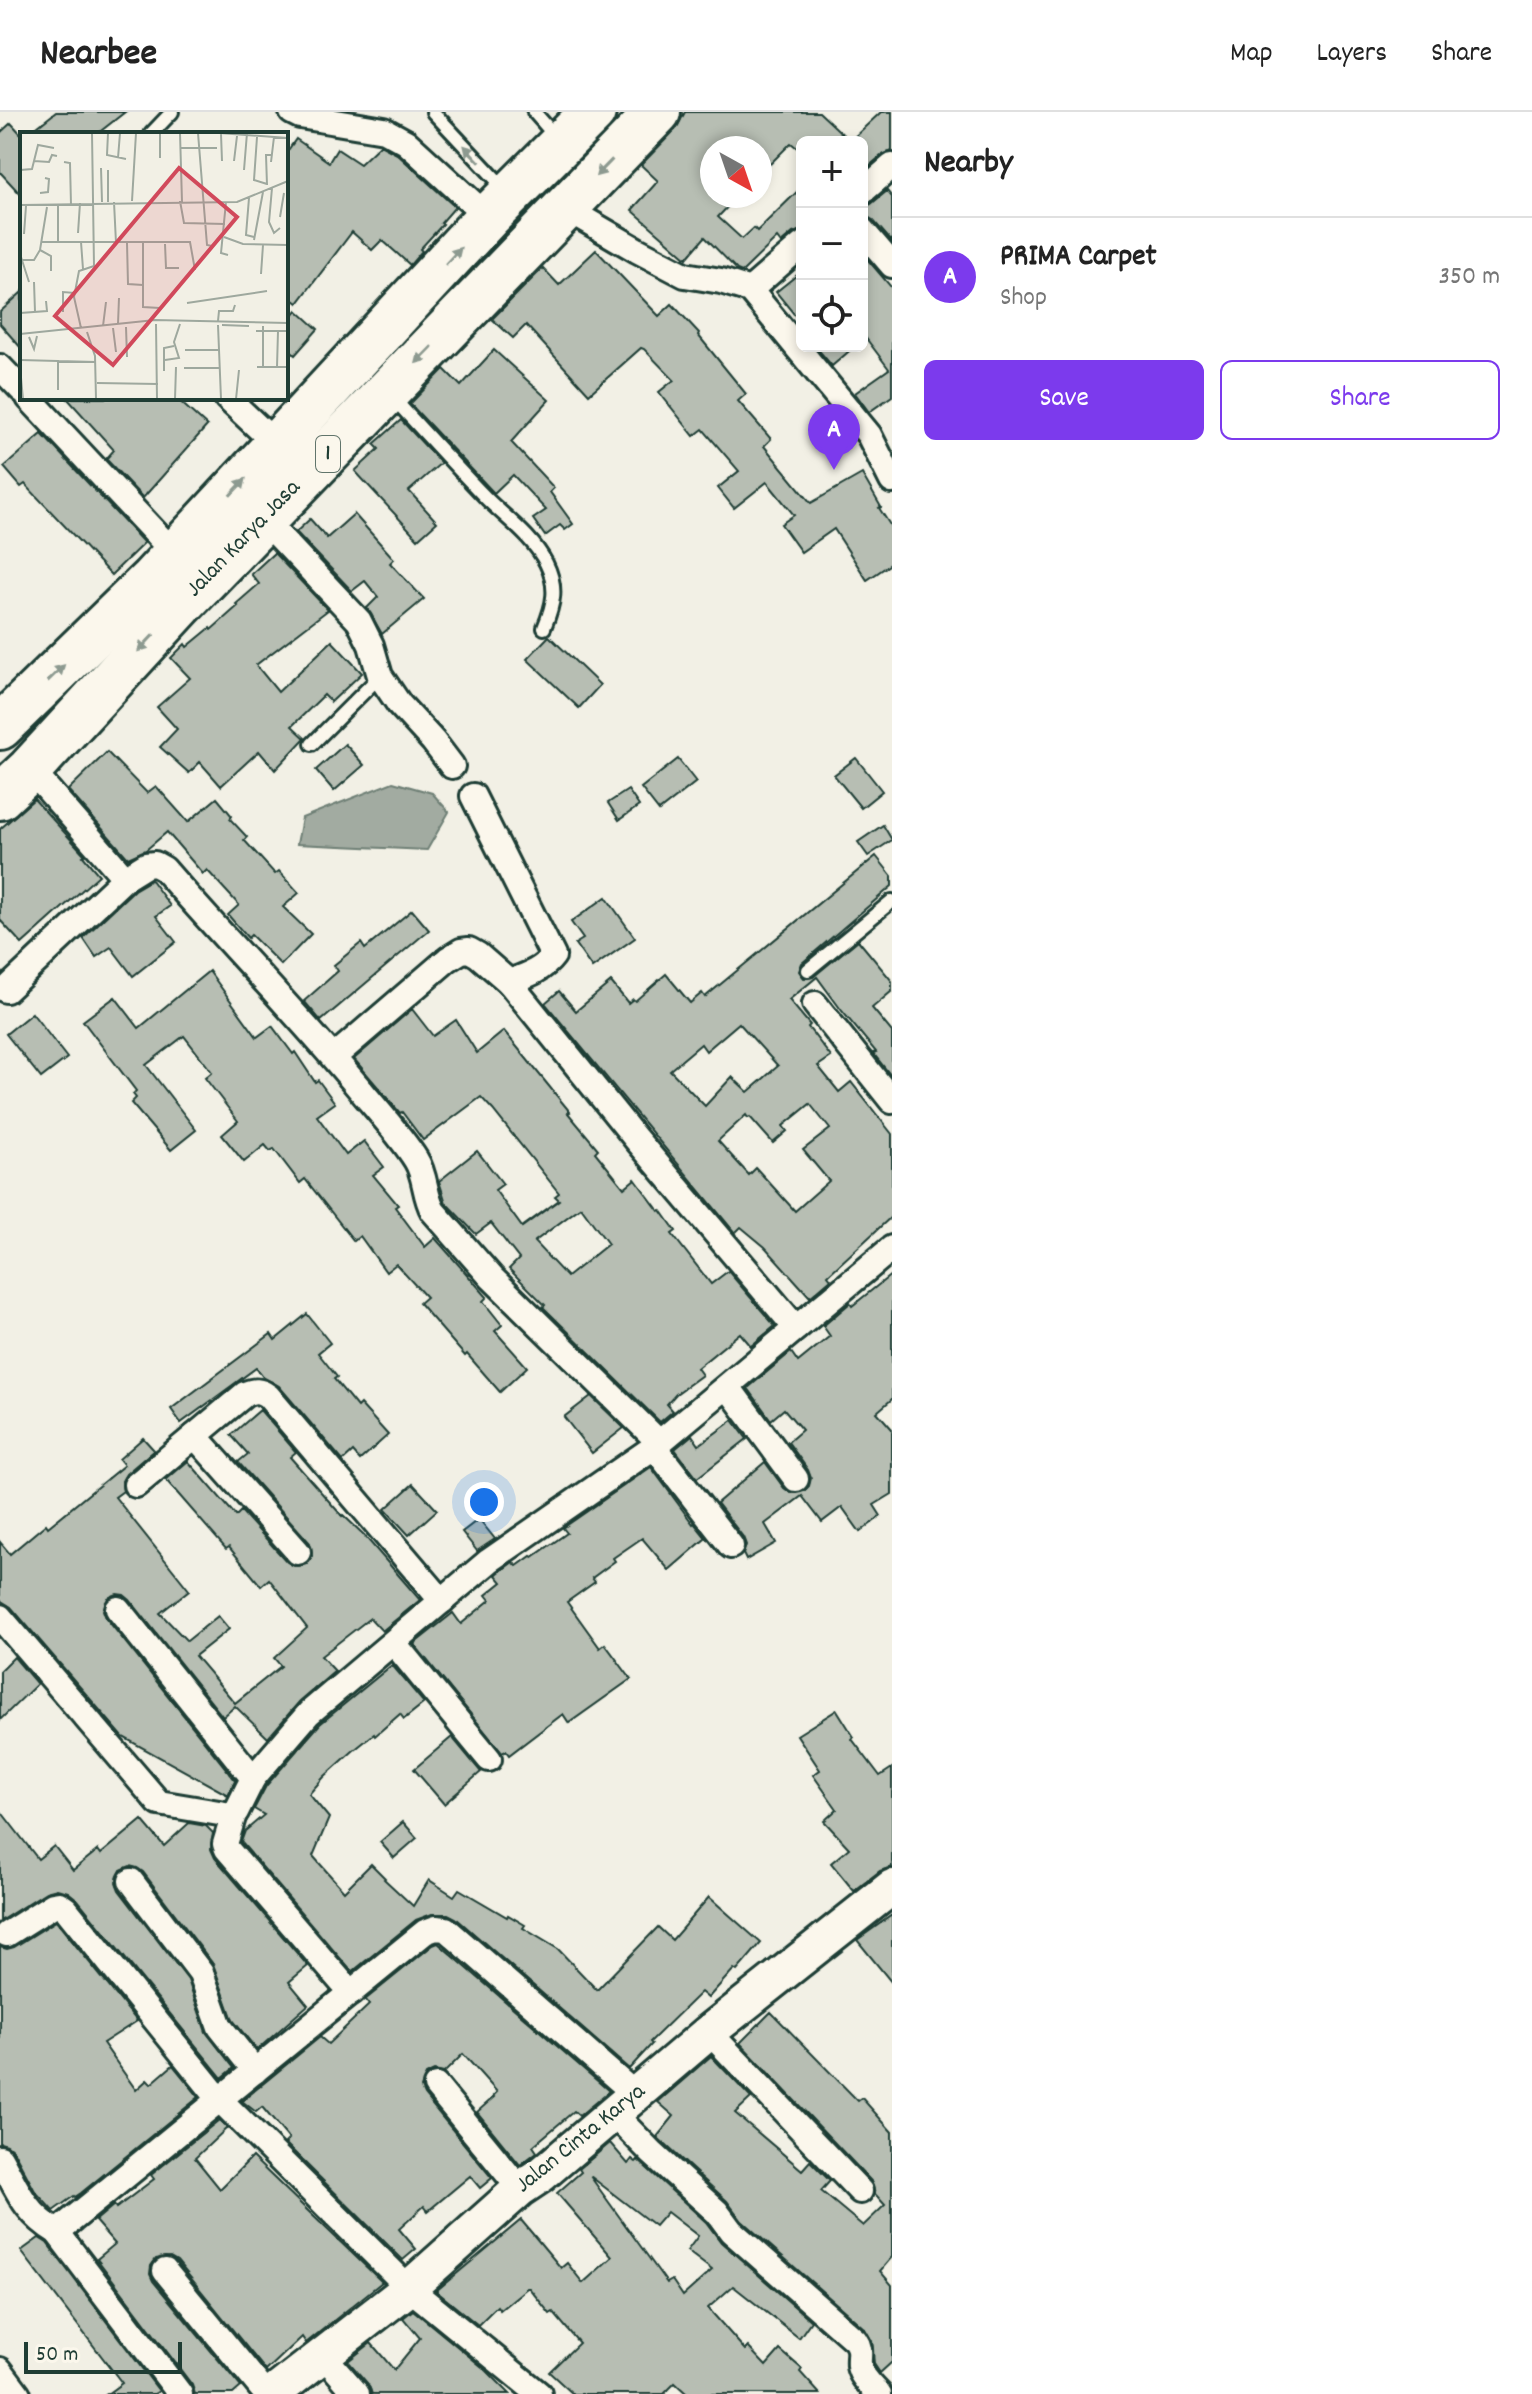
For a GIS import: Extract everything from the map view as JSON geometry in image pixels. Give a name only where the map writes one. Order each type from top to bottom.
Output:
[{"type":"highway","name":"Jalan Karya Jasa","points":[[15,783],[169,580],[277,445],[500,206],[548,128],[593,112]]},
{"type":"highway","name":"Jalan Karya Jasa","points":[[0,727],[169,580],[263,519],[658,112]]},
{"type":"street","points":[[292,112],[384,130],[500,206]]},
{"type":"street","points":[[868,187],[892,166]]},
{"type":"street","points":[[565,208],[685,275],[750,290],[869,435],[892,479]]},
{"type":"street","points":[[868,237],[892,265]]},
{"type":"street","points":[[750,290],[796,250]]},
{"type":"street","points":[[0,367],[20,388]]},
{"type":"street","points":[[31,400],[169,580]]},
{"type":"street","points":[[229,400],[277,445]]},
{"type":"street","points":[[263,519],[359,621],[371,645],[380,676],[399,704],[452,766]]},
{"type":"street","points":[[15,783],[125,878]]},
{"type":"street","points":[[473,796],[553,956],[550,962],[532,973],[509,982]]},
{"type":"street","points":[[6,990],[125,878],[146,865],[155,864],[164,869],[334,1057],[415,1159],[427,1185],[427,1200],[433,1211],[492,1278],[657,1445],[731,1546]]},
{"type":"street","points":[[334,1057],[448,959],[461,951],[469,950],[478,955],[509,982],[636,1139],[796,1328]]},
{"type":"street","points":[[815,1004],[892,1101]]},
{"type":"street","points":[[351,1993],[227,1849],[225,1844],[234,1814],[253,1778],[309,1713],[489,1561],[657,1445],[892,1248]]},
{"type":"street","points":[[728,1387],[796,1479]]},
{"type":"street","points":[[136,1485],[245,1394],[261,1391],[442,1601]]},
{"type":"street","points":[[195,1436],[298,1552]]},
{"type":"street","points":[[118,1609],[253,1778]]},
{"type":"street","points":[[0,1617],[159,1803],[224,1816],[234,1814]]},
{"type":"street","points":[[394,1643],[489,1759]]},
{"type":"street","points":[[131,1881],[201,1973],[220,2027],[255,2071]]},
{"type":"street","name":"Jalan Cinta Karya","points":[[273,2394],[409,2288],[520,2189],[541,2175],[709,2032],[892,1887]]},
{"type":"street","points":[[7,1934],[53,1905],[59,1904],[66,1909],[220,2100],[409,2288],[539,2394]]},
{"type":"street","points":[[57,2232],[425,1932],[436,1928],[446,1929],[624,2104],[731,2231],[855,2340],[860,2347],[859,2366],[862,2374],[879,2394]]},
{"type":"street","points":[[709,2032],[860,2191]]},
{"type":"street","points":[[436,2086],[520,2189]]},
{"type":"street","points":[[0,2158],[31,2213],[57,2232],[180,2394]]},
{"type":"street","points":[[165,2271],[266,2394]]},
{"type":"street","points":[[323,2355],[357,2394]]},
{"type":"street","points":[[0,2370],[18,2394]]},
{"type":"lane","points":[[153,132],[172,112]]},
{"type":"lane","points":[[433,112],[500,206]]},
{"type":"lane","points":[[388,393],[536,548],[547,565],[555,595],[544,628]]},
{"type":"lane","points":[[312,744],[380,676]]},
{"type":"lane","points":[[808,970],[892,901]]},
{"type":"shaded area","points":[[393,782],[432,793],[449,812],[427,850],[297,844],[302,818]]},
{"type":"building","points":[[56,112],[125,112],[100,132],[31,132]]},
{"type":"building","points":[[685,112],[819,112],[845,136],[796,136],[796,147],[791,143],[772,162],[772,136],[700,136],[700,208],[727,208],[718,217],[742,239],[754,228],[757,231],[796,193],[796,232],[781,243],[777,238],[742,272],[705,237],[687,258],[632,210],[658,181],[641,165],[676,129]]},
{"type":"building","points":[[881,112],[892,112],[892,151],[868,167],[868,136],[855,136]]},
{"type":"building","points":[[11,123],[20,133],[20,194],[0,172],[0,133]]},
{"type":"building","points":[[296,139],[329,162],[337,149],[360,164],[380,145],[397,154],[455,207],[410,265],[382,240],[372,250],[352,232],[298,303],[288,296],[288,150]]},
{"type":"building","points":[[887,191],[892,197],[892,242],[868,218],[868,205]]},
{"type":"building","points":[[596,250],[659,316],[672,304],[699,333],[746,394],[738,401],[771,439],[764,446],[811,503],[862,474],[892,528],[892,563],[867,580],[834,529],[801,552],[781,524],[794,515],[767,482],[734,508],[718,488],[739,471],[703,429],[694,436],[659,392],[674,380],[644,349],[641,348],[589,394],[526,325],[513,338],[492,319],[543,268],[559,285]]},
{"type":"building","points":[[868,260],[892,288],[892,396],[869,412],[855,393],[889,369],[868,341]]},
{"type":"building","points":[[796,276],[796,317],[776,292]]},
{"type":"building","points":[[20,294],[20,347],[0,324],[0,312]]},
{"type":"building","points":[[297,310],[318,329],[295,355],[288,349],[288,321]]},
{"type":"building","points":[[494,350],[549,400],[511,442],[554,488],[550,492],[573,524],[565,530],[560,525],[545,536],[533,519],[546,510],[513,475],[494,493],[410,404],[444,369],[461,386]]},
{"type":"building","points":[[820,352],[848,352],[832,366]]},
{"type":"building","points":[[69,400],[178,400],[207,426],[143,498],[106,459],[114,450]]},
{"type":"building","points":[[401,420],[441,463],[409,491],[437,522],[418,539],[355,471],[379,449],[374,444]]},
{"type":"building","points":[[42,434],[144,543],[111,575],[25,484],[21,487],[4,467]]},
{"type":"building","points":[[354,514],[394,559],[390,563],[424,599],[382,634],[367,608],[378,597],[365,581],[352,591],[296,532],[310,519],[327,538]]},
{"type":"building","points":[[274,553],[328,610],[256,665],[278,692],[332,641],[362,673],[331,702],[324,695],[292,726],[305,738],[275,770],[259,751],[221,786],[200,762],[189,773],[160,747],[177,729],[157,707],[190,678],[171,658],[185,644],[187,647],[211,630],[238,606],[236,604],[259,584],[251,574]]},
{"type":"building","points":[[549,636],[600,685],[579,708],[527,659]]},
{"type":"building","points":[[345,744],[364,765],[334,791],[316,770]]},
{"type":"building","points":[[107,752],[147,793],[156,786],[188,822],[217,798],[232,816],[230,819],[247,837],[244,840],[275,874],[279,871],[299,893],[283,907],[311,934],[281,965],[251,935],[248,938],[228,915],[239,905],[207,870],[203,874],[167,832],[146,850],[128,858],[68,790]]},
{"type":"building","points":[[856,758],[882,791],[861,808],[834,775]]},
{"type":"building","points":[[678,759],[696,782],[659,811],[641,788]]},
{"type":"building","points":[[628,790],[639,806],[619,820],[608,803]]},
{"type":"building","points":[[34,799],[99,875],[22,944],[0,920],[0,829]]},
{"type":"building","points":[[883,825],[892,840],[868,856],[858,842]]},
{"type":"building","points":[[876,856],[892,876],[892,886],[802,963],[799,971],[804,978],[813,977],[858,940],[892,981],[892,991],[872,1008],[892,1032],[892,1077],[817,977],[789,1000],[831,1057],[818,1066],[839,1092],[851,1082],[892,1134],[892,1216],[828,1275],[831,1279],[810,1297],[765,1247],[741,1227],[735,1233],[545,1003],[559,991],[576,1011],[611,982],[628,1003],[633,999],[635,1001],[666,974],[690,1003],[702,993],[705,997]],"holes":[[[739,1023],[778,1066],[748,1092],[732,1077],[705,1106],[670,1070],[701,1044],[706,1051]],[[810,1104],[830,1129],[803,1150],[829,1181],[795,1211],[756,1168],[749,1175],[718,1141],[746,1115],[773,1143],[787,1131],[783,1126]]]},
{"type":"building","points":[[151,880],[170,906],[156,916],[176,942],[133,976],[111,947],[96,957],[83,938],[134,890]]},
{"type":"building","points":[[606,897],[635,938],[592,968],[575,944],[583,939],[571,922]]},
{"type":"building","points":[[412,910],[429,930],[321,1021],[304,1001],[338,971],[334,965],[361,943],[365,949]]},
{"type":"building","points":[[209,971],[257,1037],[272,1026],[293,1054],[295,1052],[315,1082],[318,1080],[335,1103],[317,1116],[346,1155],[364,1141],[384,1167],[373,1175],[398,1205],[395,1207],[425,1247],[435,1238],[487,1297],[483,1301],[502,1325],[495,1331],[527,1367],[500,1392],[419,1303],[426,1297],[396,1264],[386,1272],[360,1236],[354,1241],[305,1179],[300,1183],[274,1149],[270,1151],[265,1145],[244,1162],[222,1135],[238,1121],[205,1078],[212,1072],[184,1036],[146,1065],[196,1130],[171,1150],[131,1103],[136,1098],[133,1094],[136,1091],[83,1021],[115,997],[139,1028]]},
{"type":"building","points":[[412,1009],[433,1036],[456,1020],[477,1053],[504,1031],[570,1112],[598,1149],[595,1152],[624,1188],[635,1179],[661,1210],[676,1231],[672,1234],[711,1284],[728,1271],[775,1326],[751,1346],[740,1333],[697,1368],[702,1375],[667,1404],[673,1411],[660,1422],[543,1307],[545,1305],[509,1269],[519,1259],[491,1223],[476,1234],[446,1203],[439,1181],[477,1151],[503,1184],[495,1190],[522,1227],[559,1200],[555,1196],[559,1193],[493,1110],[481,1097],[423,1140],[354,1059]],"holes":[[[581,1207],[608,1244],[567,1277],[534,1242]]]},
{"type":"building","points":[[32,1013],[67,1058],[41,1078],[6,1034]]},
{"type":"building","points":[[892,1274],[892,1399],[877,1412],[892,1429],[892,1494],[874,1505],[881,1516],[860,1532],[842,1507],[822,1522],[802,1496],[765,1524],[776,1543],[746,1560],[743,1537],[717,1503],[765,1462],[791,1493],[804,1491],[811,1478],[788,1442],[802,1430],[784,1409],[771,1420],[748,1388],[791,1352],[798,1362],[830,1336],[823,1326]]},
{"type":"building","points":[[307,1314],[330,1343],[318,1353],[337,1377],[334,1379],[357,1407],[360,1404],[388,1435],[360,1460],[353,1452],[343,1461],[279,1386],[263,1377],[256,1368],[181,1423],[171,1409],[271,1334],[275,1340]]},
{"type":"building","points":[[591,1396],[624,1428],[592,1453],[564,1417]]},
{"type":"building","points":[[260,1410],[296,1452],[290,1457],[420,1600],[382,1631],[370,1618],[321,1656],[335,1671],[299,1702],[268,1738],[235,1706],[223,1717],[130,1600],[117,1594],[108,1598],[103,1610],[106,1618],[235,1780],[228,1795],[123,1737],[11,1607],[0,1600],[0,1542],[10,1554],[46,1524],[48,1527],[124,1465],[119,1459],[143,1438],[154,1450],[126,1474],[122,1481],[123,1491],[115,1497],[189,1590],[160,1613],[187,1641],[218,1616],[229,1629],[195,1656],[235,1703],[281,1666],[274,1658],[307,1628],[269,1579],[261,1586],[166,1480],[188,1461],[236,1516],[241,1511],[287,1562],[294,1566],[307,1564],[312,1556],[310,1543],[238,1462],[248,1454],[231,1435]]},
{"type":"building","points":[[733,1420],[747,1439],[697,1478],[675,1449],[692,1435],[699,1445]]},
{"type":"building","points":[[651,1467],[706,1538],[669,1570],[642,1538],[613,1558],[615,1561],[592,1578],[595,1582],[567,1602],[600,1648],[605,1644],[631,1679],[569,1723],[563,1714],[509,1755],[506,1751],[502,1753],[414,1644],[453,1613],[461,1624],[490,1600],[486,1595],[502,1582],[496,1575],[498,1573],[513,1562],[517,1566],[533,1557],[567,1533],[563,1528]]},
{"type":"building","points":[[413,1484],[437,1510],[409,1535],[385,1509]]},
{"type":"building","points":[[479,1519],[495,1539],[477,1551],[462,1532]]},
{"type":"building","points":[[14,1657],[37,1684],[0,1720],[0,1671]]},
{"type":"building","points":[[392,1665],[424,1703],[404,1719],[400,1714],[374,1734],[309,1794],[329,1818],[313,1856],[344,1891],[371,1864],[413,1906],[429,1880],[454,1896],[459,1889],[525,1925],[523,1928],[558,1949],[597,1990],[658,1927],[672,1940],[709,1897],[761,1943],[708,1998],[701,1992],[650,2042],[652,2044],[629,2069],[448,1914],[432,1914],[416,1920],[352,1972],[241,1842],[245,1831],[264,1815],[254,1809],[266,1786],[320,1724]]},
{"type":"building","points":[[837,1710],[854,1737],[852,1739],[880,1776],[892,1768],[892,1867],[880,1871],[854,1891],[831,1863],[849,1848],[824,1821],[837,1809],[813,1775],[820,1770],[797,1735]]},
{"type":"building","points":[[452,1737],[481,1772],[444,1804],[414,1769]]},
{"type":"building","points":[[0,1810],[38,1859],[54,1846],[73,1870],[98,1850],[101,1854],[142,1820],[164,1846],[189,1823],[206,1826],[213,1833],[211,1849],[215,1858],[308,1966],[289,1982],[308,2005],[257,2050],[233,2020],[213,1964],[143,1872],[130,1866],[121,1870],[116,1882],[119,1890],[188,1980],[206,2032],[234,2068],[222,2078],[78,1900],[68,1892],[57,1889],[46,1892],[0,1921]]},
{"type":"building","points":[[403,1822],[417,1838],[394,1858],[380,1842]]},
{"type":"building","points":[[892,1915],[892,1983],[857,1940]]},
{"type":"building","points":[[56,1921],[137,2021],[103,2043],[136,2090],[147,2080],[151,2084],[173,2065],[199,2097],[81,2193],[53,2211],[35,2191],[13,2150],[0,2143],[0,1947],[14,1947]]},
{"type":"building","points":[[438,1943],[609,2091],[579,2116],[574,2111],[533,2146],[537,2152],[520,2165],[477,2112],[497,2092],[463,2054],[444,2073],[434,2071],[426,2075],[421,2088],[424,2095],[492,2178],[480,2188],[470,2176],[428,2211],[424,2206],[399,2229],[416,2249],[403,2260],[285,2143],[289,2139],[262,2107],[256,2112],[242,2101],[320,2037],[328,2044],[369,2005],[365,2000]]},
{"type":"building","points":[[771,2012],[858,2101],[862,2098],[892,2132],[892,2257],[880,2271],[892,2285],[892,2362],[880,2373],[874,2364],[872,2341],[865,2329],[742,2221],[727,2201],[657,2137],[674,2116],[658,2102],[711,2056],[751,2098],[735,2113],[802,2170],[810,2161],[830,2181],[821,2191],[863,2226],[885,2205],[875,2194],[871,2181],[740,2043]]},
{"type":"building","points":[[219,2120],[227,2128],[195,2158],[220,2189],[252,2157],[382,2282],[306,2343],[302,2337],[266,2371],[177,2261],[170,2257],[156,2259],[151,2266],[153,2281],[241,2387],[233,2394],[195,2394],[192,2385],[97,2259],[115,2244],[95,2221],[154,2179],[151,2175]]},
{"type":"building","points":[[610,2143],[628,2164],[632,2159],[638,2160],[706,2222],[721,2242],[811,2321],[799,2338],[733,2286],[708,2308],[745,2350],[748,2347],[766,2366],[780,2350],[802,2369],[800,2372],[820,2394],[687,2394],[675,2383],[664,2394],[573,2394],[549,2372],[579,2343],[529,2288],[500,2310],[497,2306],[478,2325],[436,2291],[521,2220],[561,2268],[567,2263],[583,2283],[612,2257],[557,2193],[581,2172],[579,2169]],"holes":[[[590,2176],[655,2226],[667,2212],[698,2236],[687,2251],[712,2270],[683,2296],[672,2280],[667,2283]]]},
{"type":"building","points":[[39,2238],[47,2243],[159,2391],[154,2394],[107,2394],[122,2383],[21,2251]]},
{"type":"building","points":[[413,2310],[510,2394],[372,2394],[368,2384],[348,2361],[371,2343],[394,2370],[420,2338],[403,2318]]},
{"type":"place","name":"PRIMA Carpet","points":[[834,470]]}]
